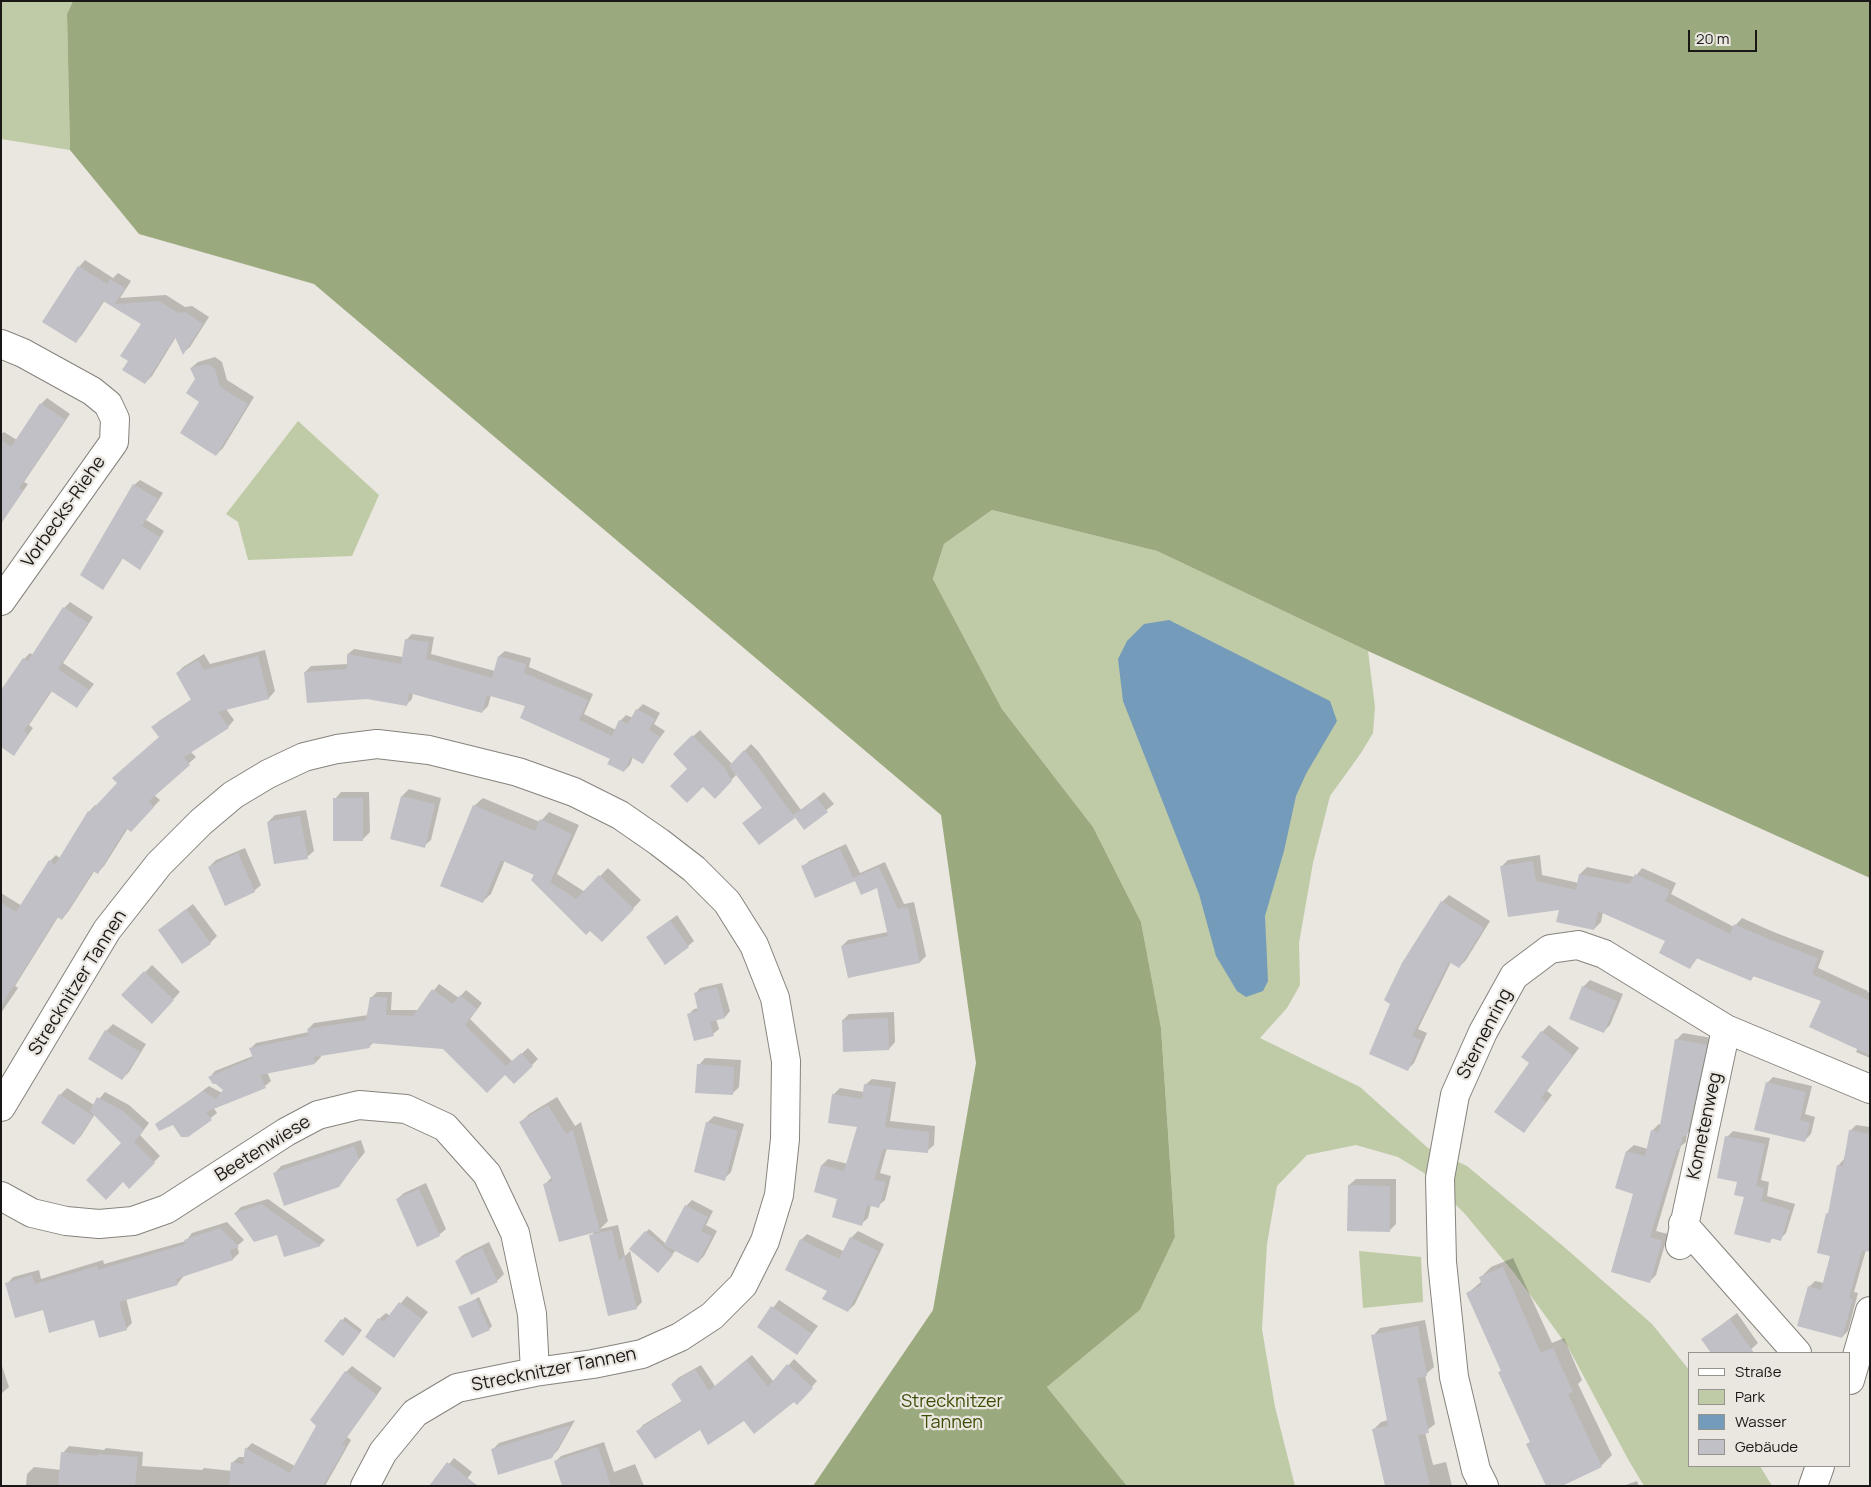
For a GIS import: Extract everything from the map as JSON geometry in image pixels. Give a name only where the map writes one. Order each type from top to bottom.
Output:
[{"type":"street","name":"Vorbecks-Riehe","points":[[1,344],[23,353],[92,391],[108,404],[115,420],[114,442],[1,601]]},
{"type":"street","name":"Strecknitzer Tannen","points":[[1,1106],[107,930],[159,864],[201,822],[234,795],[268,774],[312,755],[337,749],[376,744],[429,750],[518,772],[574,792],[620,815],[694,869],[727,902],[754,945],[774,998],[786,1061],[785,1139],[779,1195],[765,1242],[742,1286],[712,1316],[680,1337],[642,1354],[593,1364],[535,1372],[457,1388],[415,1413],[383,1452],[365,1486]]},
{"type":"street","name":"Sternenring","points":[[1484,1486],[1476,1470],[1454,1377],[1442,1262],[1440,1178],[1455,1095],[1483,1032],[1514,976],[1550,949],[1578,945],[1604,954],[1726,1029],[1870,1089]]},
{"type":"street","name":"Kometenweg","points":[[1726,1029],[1681,1234],[1796,1352]]},
{"type":"street","name":"Beetenwiese","points":[[1,1196],[32,1212],[66,1221],[100,1224],[133,1221],[167,1209],[286,1132],[318,1115],[359,1105],[406,1109],[445,1127],[487,1174],[515,1233],[532,1314],[535,1372]]},
{"type":"street","points":[[1851,1377],[1870,1311]]},
{"type":"street","points":[[1813,1486],[1820,1467]]},
{"type":"green space","points":[[1,1],[73,1],[67,14],[70,150],[1,139]]},
{"type":"green space","points":[[73,1],[1870,1],[1870,878],[1368,651],[1157,551],[992,510],[944,544],[933,579],[1002,709],[1093,827],[1141,922],[1161,1028],[1175,1237],[1140,1310],[1047,1387],[1127,1486],[813,1486],[933,1310],[976,1063],[941,815],[314,284],[139,234],[70,150],[67,14]]},
{"type":"green space","points":[[298,421],[379,495],[352,556],[248,560],[238,522],[226,514]]},
{"type":"green space","points":[[992,510],[1157,551],[1368,651],[1375,707],[1373,733],[1330,796],[1313,863],[1299,943],[1300,985],[1287,1008],[1260,1038],[1360,1087],[1428,1148],[1467,1166],[1563,1246],[1652,1324],[1688,1369],[1688,1467],[1761,1467],[1772,1486],[1644,1486],[1568,1347],[1515,1274],[1465,1214],[1424,1173],[1398,1157],[1356,1145],[1307,1155],[1277,1186],[1267,1244],[1262,1329],[1275,1407],[1295,1486],[1127,1486],[1047,1387],[1140,1310],[1175,1237],[1161,1028],[1141,922],[1093,827],[1002,709],[933,579],[944,544]]},
{"type":"green space","points":[[1359,1251],[1421,1257],[1423,1302],[1363,1308]]},
{"type":"water","points":[[1169,620],[1330,701],[1337,721],[1306,774],[1296,796],[1284,851],[1265,916],[1268,981],[1263,991],[1246,997],[1237,991],[1216,956],[1199,894],[1123,701],[1118,659],[1127,641],[1144,624]]},
{"type":"building","points":[[78,266],[107,284],[110,279],[125,288],[115,304],[159,301],[178,313],[185,312],[203,324],[183,355],[175,337],[145,384],[122,370],[128,361],[120,356],[141,324],[103,301],[76,343],[42,322]]},
{"type":"building","points":[[208,364],[215,369],[220,387],[248,404],[216,456],[180,433],[199,402],[186,393],[195,379],[190,368]]},
{"type":"building","points":[[40,403],[65,420],[19,488],[23,491],[1,524],[1,440],[11,447]]},
{"type":"building","points":[[133,484],[158,499],[142,526],[160,537],[140,570],[122,558],[103,590],[80,575]]},
{"type":"building","points":[[63,607],[88,623],[58,669],[89,690],[77,708],[51,691],[24,731],[28,735],[14,756],[1,747],[1,690],[23,658],[28,661]]},
{"type":"building","points":[[405,639],[429,642],[426,659],[492,678],[498,656],[526,664],[524,673],[588,700],[579,720],[612,736],[619,720],[628,724],[636,709],[655,719],[649,730],[660,737],[643,764],[631,757],[624,772],[607,764],[610,759],[520,718],[525,706],[487,695],[482,713],[409,693],[407,706],[367,699],[307,703],[304,672],[347,669],[347,654],[401,664]]},
{"type":"building","points":[[258,656],[269,699],[218,712],[229,728],[184,757],[190,765],[149,801],[154,807],[131,832],[126,828],[98,874],[93,871],[62,920],[57,917],[1,1006],[1,903],[16,912],[49,860],[55,865],[88,811],[90,812],[117,783],[112,778],[159,737],[151,727],[191,700],[176,673],[198,660],[204,670]]},
{"type":"building","points":[[692,735],[724,767],[732,781],[715,799],[703,787],[687,803],[670,786],[687,769],[673,754]]},
{"type":"building","points":[[744,750],[793,815],[817,798],[828,812],[804,830],[794,816],[795,818],[759,845],[742,823],[762,808],[729,766]]},
{"type":"building","points":[[401,796],[435,804],[425,848],[390,839]]},
{"type":"building","points":[[333,798],[363,798],[363,841],[333,841]]},
{"type":"building","points":[[473,805],[535,831],[540,819],[572,834],[550,882],[576,899],[599,875],[634,909],[602,942],[590,931],[586,935],[531,880],[534,875],[501,860],[483,903],[440,886]]},
{"type":"building","points":[[300,816],[308,859],[274,864],[267,822]]},
{"type":"building","points":[[840,849],[853,878],[879,867],[898,909],[908,907],[920,963],[848,978],[841,946],[888,936],[877,888],[861,895],[855,881],[815,898],[801,866]]},
{"type":"building","points":[[238,853],[255,892],[225,906],[208,867]]},
{"type":"building","points":[[1533,861],[1536,881],[1576,890],[1579,874],[1630,884],[1635,874],[1670,890],[1665,901],[1730,934],[1734,924],[1818,958],[1812,974],[1870,1001],[1870,1055],[1809,1027],[1821,1001],[1753,976],[1751,981],[1696,958],[1690,969],[1659,953],[1665,941],[1598,911],[1594,930],[1556,922],[1559,910],[1508,917],[1500,866]]},
{"type":"building","points":[[1441,901],[1484,928],[1459,968],[1449,962],[1412,1036],[1421,1040],[1408,1071],[1369,1054],[1390,1004],[1384,1000],[1402,963]]},
{"type":"building","points":[[186,909],[211,944],[182,964],[158,930]]},
{"type":"building","points":[[670,920],[689,947],[665,965],[646,937]]},
{"type":"building","points":[[144,971],[174,1000],[152,1024],[121,995]]},
{"type":"building","points":[[1582,986],[1617,1001],[1604,1033],[1569,1019]]},
{"type":"building","points":[[717,987],[725,1018],[710,1022],[714,1036],[694,1041],[687,1014],[698,1011],[694,993]]},
{"type":"building","points":[[432,989],[453,1004],[460,995],[477,1009],[465,1025],[506,1066],[521,1053],[533,1066],[514,1084],[505,1075],[487,1093],[443,1049],[369,1043],[370,1048],[314,1057],[315,1064],[260,1075],[266,1088],[206,1112],[212,1120],[188,1137],[181,1137],[173,1125],[159,1131],[155,1124],[203,1091],[216,1099],[223,1090],[216,1084],[213,1084],[208,1077],[253,1058],[249,1048],[309,1036],[307,1029],[366,1020],[370,997],[387,997],[386,1015],[413,1016]]},
{"type":"building","points":[[888,1018],[889,1050],[843,1052],[842,1020]]},
{"type":"building","points":[[105,1030],[140,1052],[122,1080],[88,1059]]},
{"type":"building","points":[[1541,1031],[1573,1056],[1541,1098],[1546,1102],[1524,1133],[1494,1112],[1529,1063],[1521,1057]]},
{"type":"building","points":[[1675,1039],[1707,1045],[1687,1136],[1683,1136],[1679,1150],[1677,1149],[1650,1237],[1662,1241],[1650,1283],[1611,1272],[1633,1194],[1615,1188],[1626,1151],[1645,1156],[1651,1130],[1659,1132]]},
{"type":"building","points":[[697,1064],[734,1067],[733,1095],[695,1093]]},
{"type":"building","points":[[1766,1082],[1806,1092],[1800,1120],[1810,1123],[1805,1142],[1754,1130]]},
{"type":"building","points":[[864,1084],[891,1088],[885,1127],[929,1132],[928,1153],[883,1149],[874,1180],[886,1182],[879,1208],[867,1205],[862,1226],[832,1217],[837,1199],[814,1192],[821,1165],[844,1171],[857,1127],[828,1123],[832,1094],[862,1099]]},
{"type":"building","points":[[59,1094],[93,1116],[74,1145],[41,1123]]},
{"type":"building","points":[[97,1097],[123,1111],[144,1130],[134,1142],[155,1163],[129,1189],[123,1182],[106,1200],[86,1180],[121,1143],[90,1111]]},
{"type":"building","points":[[548,1105],[566,1134],[573,1130],[600,1231],[559,1242],[543,1184],[553,1181],[519,1122]]},
{"type":"building","points":[[706,1122],[738,1131],[725,1181],[694,1172]]},
{"type":"building","points":[[1849,1130],[1870,1134],[1870,1252],[1862,1250],[1849,1298],[1853,1299],[1842,1338],[1797,1326],[1808,1286],[1821,1290],[1830,1256],[1817,1253],[1826,1213],[1828,1214],[1837,1165],[1843,1166]]},
{"type":"building","points":[[1725,1136],[1765,1144],[1756,1186],[1764,1188],[1761,1201],[1790,1210],[1781,1241],[1771,1238],[1770,1243],[1734,1234],[1744,1197],[1734,1195],[1737,1182],[1717,1178]]},
{"type":"building","points":[[354,1146],[359,1159],[339,1187],[284,1206],[273,1173]]},
{"type":"building","points":[[1348,1185],[1390,1186],[1390,1232],[1347,1231]]},
{"type":"building","points":[[419,1189],[440,1236],[417,1247],[396,1199]]},
{"type":"building","points":[[262,1204],[321,1246],[284,1257],[277,1235],[254,1242],[234,1213]]},
{"type":"building","points":[[685,1205],[708,1217],[701,1231],[712,1236],[698,1263],[664,1245]]},
{"type":"building","points":[[220,1228],[239,1247],[230,1250],[233,1260],[176,1279],[178,1285],[119,1302],[127,1330],[99,1338],[94,1320],[49,1333],[43,1310],[15,1318],[5,1283],[32,1275],[35,1284],[97,1266],[98,1270],[186,1244],[184,1240]]},
{"type":"building","points":[[612,1230],[619,1261],[624,1256],[637,1309],[608,1316],[589,1235]]},
{"type":"building","points":[[645,1231],[673,1255],[658,1273],[629,1249]]},
{"type":"building","points":[[850,1237],[878,1251],[848,1312],[822,1299],[827,1291],[785,1270],[800,1239],[839,1259]]},
{"type":"building","points":[[482,1248],[498,1282],[471,1295],[455,1261]]},
{"type":"building","points":[[1503,1267],[1541,1353],[1553,1348],[1573,1392],[1568,1394],[1602,1467],[1562,1486],[1546,1486],[1526,1444],[1530,1442],[1498,1372],[1501,1371],[1466,1293],[1482,1285],[1479,1277]]},
{"type":"building","points":[[476,1299],[490,1330],[472,1338],[458,1307]]},
{"type":"building","points":[[399,1302],[422,1319],[394,1358],[365,1337],[378,1318],[384,1322]]},
{"type":"building","points":[[771,1306],[812,1334],[797,1355],[757,1327]]},
{"type":"building","points":[[341,1319],[360,1333],[343,1356],[324,1341]]},
{"type":"building","points":[[1730,1319],[1753,1352],[1710,1352],[1701,1339]]},
{"type":"building","points":[[1418,1326],[1427,1376],[1417,1378],[1429,1433],[1418,1435],[1430,1486],[1385,1486],[1372,1429],[1388,1426],[1371,1335]]},
{"type":"building","points":[[746,1360],[768,1387],[787,1364],[813,1388],[797,1405],[794,1402],[754,1434],[744,1421],[708,1445],[700,1430],[655,1459],[636,1431],[682,1402],[671,1384],[695,1369],[709,1391]]},
{"type":"building","points":[[345,1371],[377,1395],[342,1444],[346,1446],[323,1486],[229,1486],[231,1462],[243,1464],[245,1448],[290,1473],[316,1426],[310,1420]]},
{"type":"building","points":[[571,1425],[552,1458],[498,1475],[491,1449]]},
{"type":"building","points":[[598,1447],[611,1486],[562,1486],[554,1461]]},
{"type":"building","points":[[61,1452],[98,1456],[98,1454],[138,1457],[135,1486],[58,1486]]},
{"type":"building","points":[[447,1462],[478,1486],[429,1486]]}]
